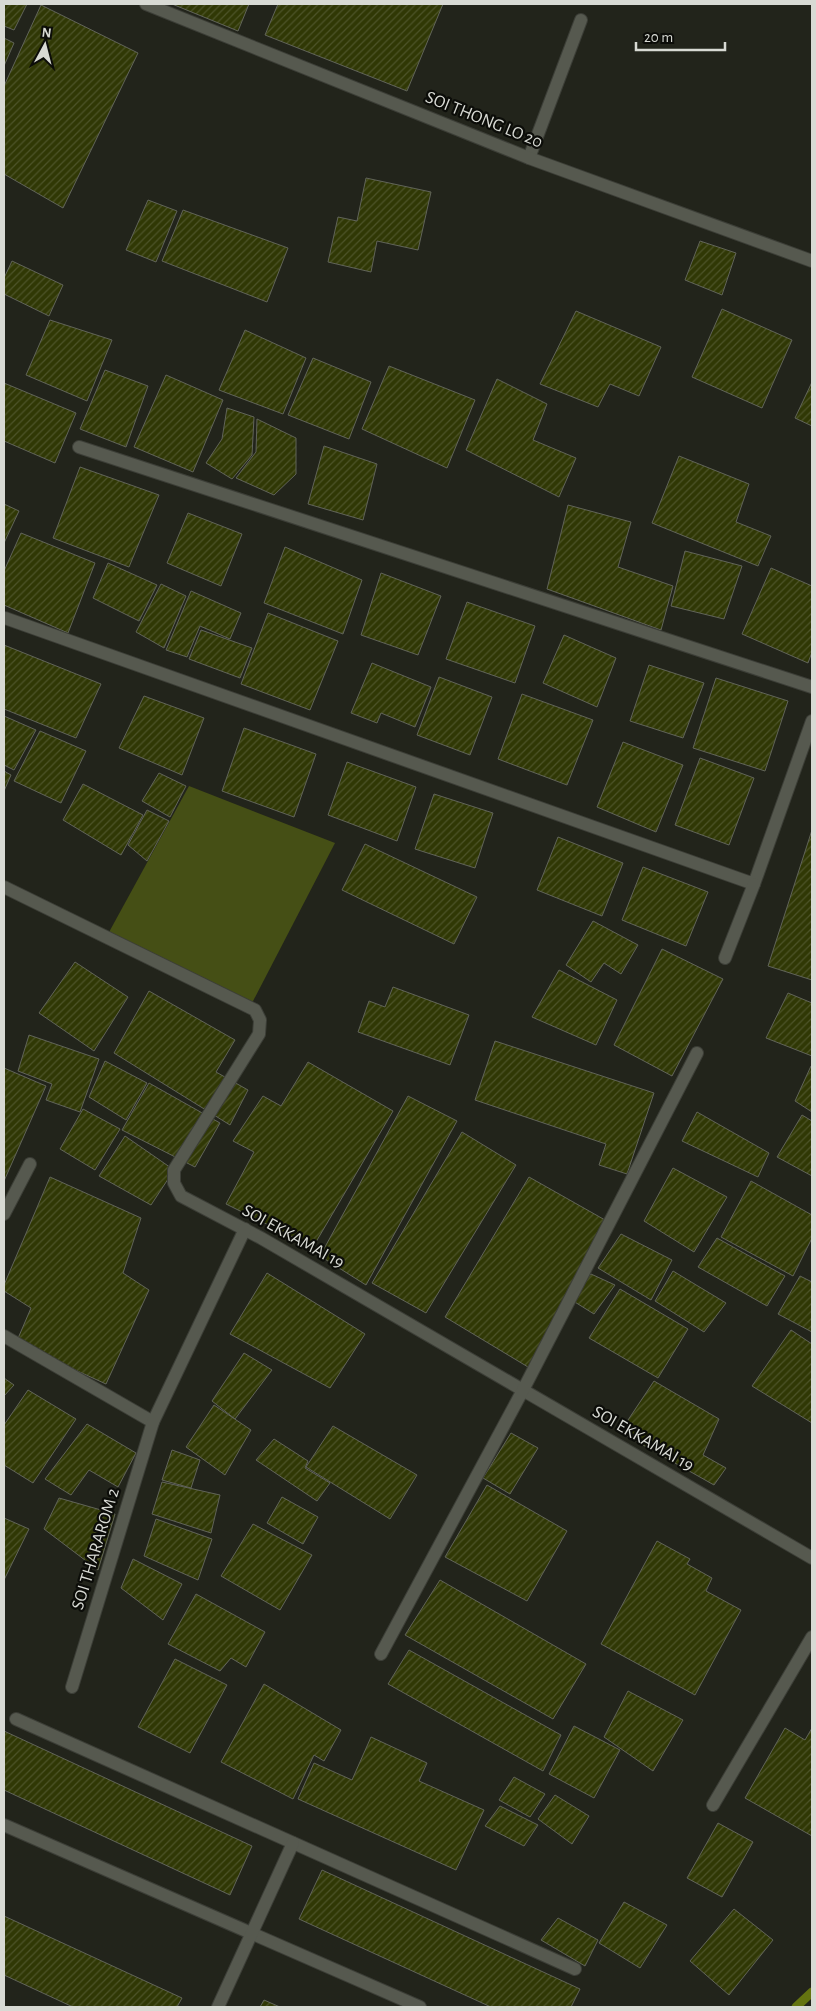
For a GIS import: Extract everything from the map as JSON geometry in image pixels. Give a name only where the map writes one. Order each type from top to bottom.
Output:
[{"type":"street","name":"SOI THONG LO 20","points":[[146,4],[529,158],[812,261]]},
{"type":"street","points":[[529,158],[581,20]]},
{"type":"street","points":[[79,447],[812,688]]},
{"type":"street","points":[[4,618],[754,884]]},
{"type":"street","points":[[725,958],[754,884],[812,721]]},
{"type":"street","name":"SOI EKKAMAI 19","points":[[4,887],[255,1010],[260,1020],[259,1034],[174,1170],[174,1183],[181,1196],[245,1229],[812,1558]]},
{"type":"street","points":[[381,1654],[523,1390],[697,1053]]},
{"type":"street","points":[[4,1214],[30,1164]]},
{"type":"street","name":"SOI THARAROM 2","points":[[72,1687],[153,1422],[245,1229]]},
{"type":"street","points":[[4,1336],[153,1422]]},
{"type":"street","points":[[712,1805],[812,1637]]},
{"type":"street","points":[[16,1719],[575,1969]]},
{"type":"street","points":[[4,1825],[251,1935],[420,2007]]},
{"type":"street","points":[[218,2007],[293,1843]]},
{"type":"green space","points":[[189,786],[335,843],[251,1005],[108,934]]},
{"type":"building","points":[[4,4],[27,4],[14,30],[4,26]]},
{"type":"building","points":[[172,4],[249,4],[238,31]]},
{"type":"building","points":[[278,4],[443,4],[407,91],[265,35]]},
{"type":"building","points":[[41,5],[138,53],[63,208],[4,174],[4,86]]},
{"type":"building","points":[[4,38],[14,43],[4,66]]},
{"type":"building","points":[[366,178],[431,192],[418,250],[377,241],[371,272],[328,262],[338,217],[357,221]]},
{"type":"building","points":[[148,200],[177,211],[156,262],[126,250]]},
{"type":"building","points":[[183,210],[288,248],[267,302],[162,261]]},
{"type":"building","points":[[700,241],[736,253],[722,295],[685,280]]},
{"type":"building","points":[[12,261],[63,285],[49,316],[4,294],[4,278]]},
{"type":"building","points":[[722,309],[792,340],[762,408],[692,377]]},
{"type":"building","points":[[576,311],[661,347],[639,396],[610,384],[598,407],[540,384]]},
{"type":"building","points":[[50,320],[112,340],[87,401],[26,375]]},
{"type":"building","points":[[245,330],[306,358],[283,414],[219,390]]},
{"type":"building","points":[[313,358],[371,382],[349,439],[288,415]]},
{"type":"building","points":[[389,366],[475,400],[447,468],[362,429]]},
{"type":"building","points":[[105,370],[148,386],[126,447],[80,429]]},
{"type":"building","points":[[166,375],[223,400],[193,472],[134,447]]},
{"type":"building","points":[[497,379],[547,404],[533,440],[576,458],[559,497],[466,450]]},
{"type":"building","points":[[812,382],[812,426],[795,418]]},
{"type":"building","points":[[4,383],[76,413],[55,463],[4,441]]},
{"type":"building","points":[[227,408],[254,417],[252,455],[232,479],[206,463],[222,439]]},
{"type":"building","points":[[257,419],[296,438],[296,474],[274,495],[236,478],[256,452]]},
{"type":"building","points":[[324,446],[377,464],[363,520],[308,504]]},
{"type":"building","points":[[679,456],[749,484],[736,522],[771,536],[758,566],[652,523]]},
{"type":"building","points":[[80,467],[159,495],[129,567],[53,538]]},
{"type":"building","points":[[4,504],[19,511],[4,543]]},
{"type":"building","points":[[568,505],[631,522],[618,567],[673,586],[661,630],[547,589]]},
{"type":"building","points":[[188,513],[242,534],[221,586],[167,563]]},
{"type":"building","points":[[21,533],[95,563],[68,633],[4,605],[4,571]]},
{"type":"building","points":[[285,547],[362,580],[343,634],[264,603]]},
{"type":"building","points":[[685,551],[742,566],[724,619],[671,606]]},
{"type":"building","points":[[108,563],[157,585],[139,621],[93,598]]},
{"type":"building","points":[[771,568],[812,586],[812,652],[808,663],[742,634]]},
{"type":"building","points":[[381,573],[441,596],[418,655],[361,635]]},
{"type":"building","points":[[161,584],[186,596],[164,648],[136,632]]},
{"type":"building","points":[[191,591],[241,613],[230,639],[200,626],[187,657],[166,650]]},
{"type":"building","points":[[467,602],[535,626],[515,683],[446,659]]},
{"type":"building","points":[[268,613],[338,641],[310,710],[241,684]]},
{"type":"building","points":[[201,630],[252,648],[240,678],[189,659]]},
{"type":"building","points":[[564,635],[616,658],[597,707],[543,683]]},
{"type":"building","points":[[4,645],[101,684],[76,738],[4,709]]},
{"type":"building","points":[[372,663],[431,687],[415,727],[381,713],[377,723],[351,713]]},
{"type":"building","points":[[649,665],[704,683],[683,738],[630,721]]},
{"type":"building","points":[[439,677],[492,697],[470,755],[417,735]]},
{"type":"building","points":[[716,678],[788,701],[765,771],[693,748]]},
{"type":"building","points":[[522,694],[593,720],[567,785],[498,759]]},
{"type":"building","points":[[144,696],[204,718],[182,775],[119,748]]},
{"type":"building","points":[[4,716],[36,730],[14,770],[4,765]]},
{"type":"building","points":[[244,728],[316,754],[294,817],[222,791]]},
{"type":"building","points":[[40,731],[86,751],[61,803],[14,781]]},
{"type":"building","points":[[623,742],[683,765],[656,832],[597,807]]},
{"type":"building","points":[[700,758],[754,778],[729,845],[675,825]]},
{"type":"building","points":[[347,762],[416,787],[397,841],[328,815]]},
{"type":"building","points":[[4,771],[11,775],[4,791]]},
{"type":"building","points":[[159,773],[186,786],[170,817],[142,801]]},
{"type":"building","points":[[83,784],[143,815],[121,855],[63,820]]},
{"type":"building","points":[[434,794],[493,813],[475,868],[415,849]]},
{"type":"building","points":[[147,810],[169,821],[147,861],[128,845]]},
{"type":"building","points":[[812,830],[812,980],[768,966]]},
{"type":"building","points":[[558,837],[623,863],[602,916],[537,890]]},
{"type":"building","points":[[365,844],[477,897],[454,944],[342,890]]},
{"type":"building","points":[[643,867],[708,892],[686,946],[622,920]]},
{"type":"building","points":[[593,921],[638,945],[621,974],[604,963],[591,982],[566,965]]},
{"type":"building","points":[[662,949],[723,979],[672,1076],[614,1045]]},
{"type":"building","points":[[75,962],[128,997],[94,1051],[39,1013]]},
{"type":"building","points":[[559,970],[617,1000],[596,1045],[532,1017]]},
{"type":"building","points":[[393,987],[469,1015],[450,1065],[358,1032],[369,1001],[385,1007]]},
{"type":"building","points":[[149,991],[235,1040],[216,1072],[248,1090],[230,1125],[114,1053]]},
{"type":"building","points":[[788,993],[812,1003],[812,1056],[766,1038]]},
{"type":"building","points":[[29,1035],[99,1059],[80,1112],[46,1100],[52,1084],[18,1071]]},
{"type":"building","points":[[495,1041],[654,1093],[627,1174],[599,1165],[606,1144],[475,1100]]},
{"type":"building","points":[[105,1061],[147,1083],[126,1120],[89,1097]]},
{"type":"building","points":[[308,1062],[393,1111],[313,1247],[226,1204],[254,1152],[233,1141],[263,1096],[281,1106]]},
{"type":"building","points":[[812,1067],[812,1112],[795,1101]]},
{"type":"building","points":[[4,1068],[46,1086],[4,1181]]},
{"type":"building","points":[[149,1083],[220,1123],[195,1167],[122,1130]]},
{"type":"building","points":[[408,1096],[457,1121],[366,1285],[320,1256]]},
{"type":"building","points":[[83,1109],[120,1129],[95,1170],[60,1149]]},
{"type":"building","points":[[697,1112],[769,1153],[758,1177],[682,1141]]},
{"type":"building","points":[[802,1115],[812,1121],[812,1176],[777,1157]]},
{"type":"building","points":[[462,1132],[516,1165],[426,1313],[372,1283]]},
{"type":"building","points":[[125,1136],[174,1170],[151,1205],[99,1176]]},
{"type":"building","points":[[673,1168],[727,1197],[694,1252],[644,1221]]},
{"type":"building","points":[[50,1177],[141,1218],[123,1273],[149,1290],[106,1384],[16,1343],[31,1308],[4,1291],[4,1285]]},
{"type":"building","points":[[529,1177],[605,1220],[533,1370],[445,1317]]},
{"type":"building","points":[[751,1181],[812,1215],[812,1238],[793,1276],[721,1237]]},
{"type":"building","points":[[621,1234],[672,1260],[651,1300],[598,1268]]},
{"type":"building","points":[[717,1238],[785,1276],[767,1306],[698,1267]]},
{"type":"building","points":[[673,1271],[726,1303],[704,1332],[655,1301]]},
{"type":"building","points":[[267,1273],[365,1334],[330,1388],[230,1334]]},
{"type":"building","points":[[591,1274],[615,1285],[594,1314],[570,1299]]},
{"type":"building","points":[[800,1276],[812,1282],[812,1332],[778,1314]]},
{"type":"building","points":[[620,1289],[688,1329],[658,1378],[589,1338]]},
{"type":"building","points":[[791,1330],[812,1344],[812,1423],[752,1386]]},
{"type":"building","points":[[244,1353],[272,1370],[235,1419],[212,1401]]},
{"type":"building","points":[[4,1378],[14,1385],[4,1396]]},
{"type":"building","points":[[654,1381],[719,1419],[703,1455],[726,1468],[714,1485],[620,1432]]},
{"type":"building","points":[[28,1390],[76,1419],[33,1483],[4,1465],[4,1425]]},
{"type":"building","points":[[214,1405],[251,1430],[225,1475],[186,1447]]},
{"type":"building","points":[[87,1424],[136,1453],[118,1487],[89,1470],[71,1495],[45,1479]]},
{"type":"building","points":[[333,1426],[417,1475],[390,1519],[306,1467]]},
{"type":"building","points":[[511,1433],[538,1448],[510,1494],[483,1478]]},
{"type":"building","points":[[274,1439],[308,1461],[305,1468],[330,1483],[317,1501],[256,1460]]},
{"type":"building","points":[[172,1450],[200,1460],[191,1488],[162,1480]]},
{"type":"building","points":[[162,1482],[220,1495],[211,1533],[152,1514]]},
{"type":"building","points":[[487,1485],[567,1531],[527,1601],[445,1557]]},
{"type":"building","points":[[282,1497],[318,1517],[303,1544],[267,1523]]},
{"type":"building","points":[[59,1498],[115,1514],[98,1570],[44,1529]]},
{"type":"building","points":[[4,1518],[29,1529],[4,1580]]},
{"type":"building","points":[[156,1519],[212,1539],[198,1580],[144,1556]]},
{"type":"building","points":[[253,1524],[312,1555],[280,1610],[221,1576]]},
{"type":"building","points":[[657,1541],[690,1559],[687,1564],[712,1578],[706,1591],[741,1610],[695,1695],[601,1644]]},
{"type":"building","points":[[133,1559],[182,1584],[163,1620],[121,1588]]},
{"type":"building","points":[[440,1580],[586,1664],[553,1719],[405,1635]]},
{"type":"building","points":[[196,1594],[265,1632],[246,1667],[231,1658],[220,1671],[168,1644]]},
{"type":"building","points":[[409,1650],[561,1735],[543,1771],[388,1684]]},
{"type":"building","points":[[175,1659],[227,1685],[190,1753],[138,1727]]},
{"type":"building","points":[[264,1684],[341,1730],[324,1761],[314,1755],[293,1799],[221,1762]]},
{"type":"building","points":[[628,1691],[683,1720],[653,1771],[604,1737]]},
{"type":"building","points":[[574,1726],[620,1750],[594,1798],[549,1774]]},
{"type":"building","points":[[785,1728],[805,1740],[812,1728],[812,1836],[745,1798]]},
{"type":"building","points":[[4,1731],[252,1846],[230,1895],[4,1790]]},
{"type":"building","points":[[371,1737],[427,1763],[419,1781],[484,1810],[456,1870],[298,1799],[314,1763],[352,1780]]},
{"type":"building","points":[[514,1777],[545,1794],[530,1817],[499,1800]]},
{"type":"building","points":[[555,1795],[589,1816],[572,1844],[538,1819]]},
{"type":"building","points":[[500,1806],[538,1825],[524,1846],[485,1826]]},
{"type":"building","points":[[718,1823],[753,1842],[722,1897],[687,1878]]},
{"type":"building","points":[[322,1870],[580,1989],[571,2007],[491,2007],[299,1919]]},
{"type":"building","points":[[624,1902],[667,1925],[640,1968],[599,1943]]},
{"type":"building","points":[[734,1909],[773,1940],[729,1995],[690,1961]]},
{"type":"building","points":[[4,1916],[182,1998],[177,2007],[73,2007],[4,1975]]},
{"type":"building","points":[[558,1918],[598,1940],[585,1966],[541,1940]]},
{"type":"building","points":[[264,2000],[280,2007],[260,2007]]},
{"type":"waterway","points":[[796,2007],[812,1992]]}]
